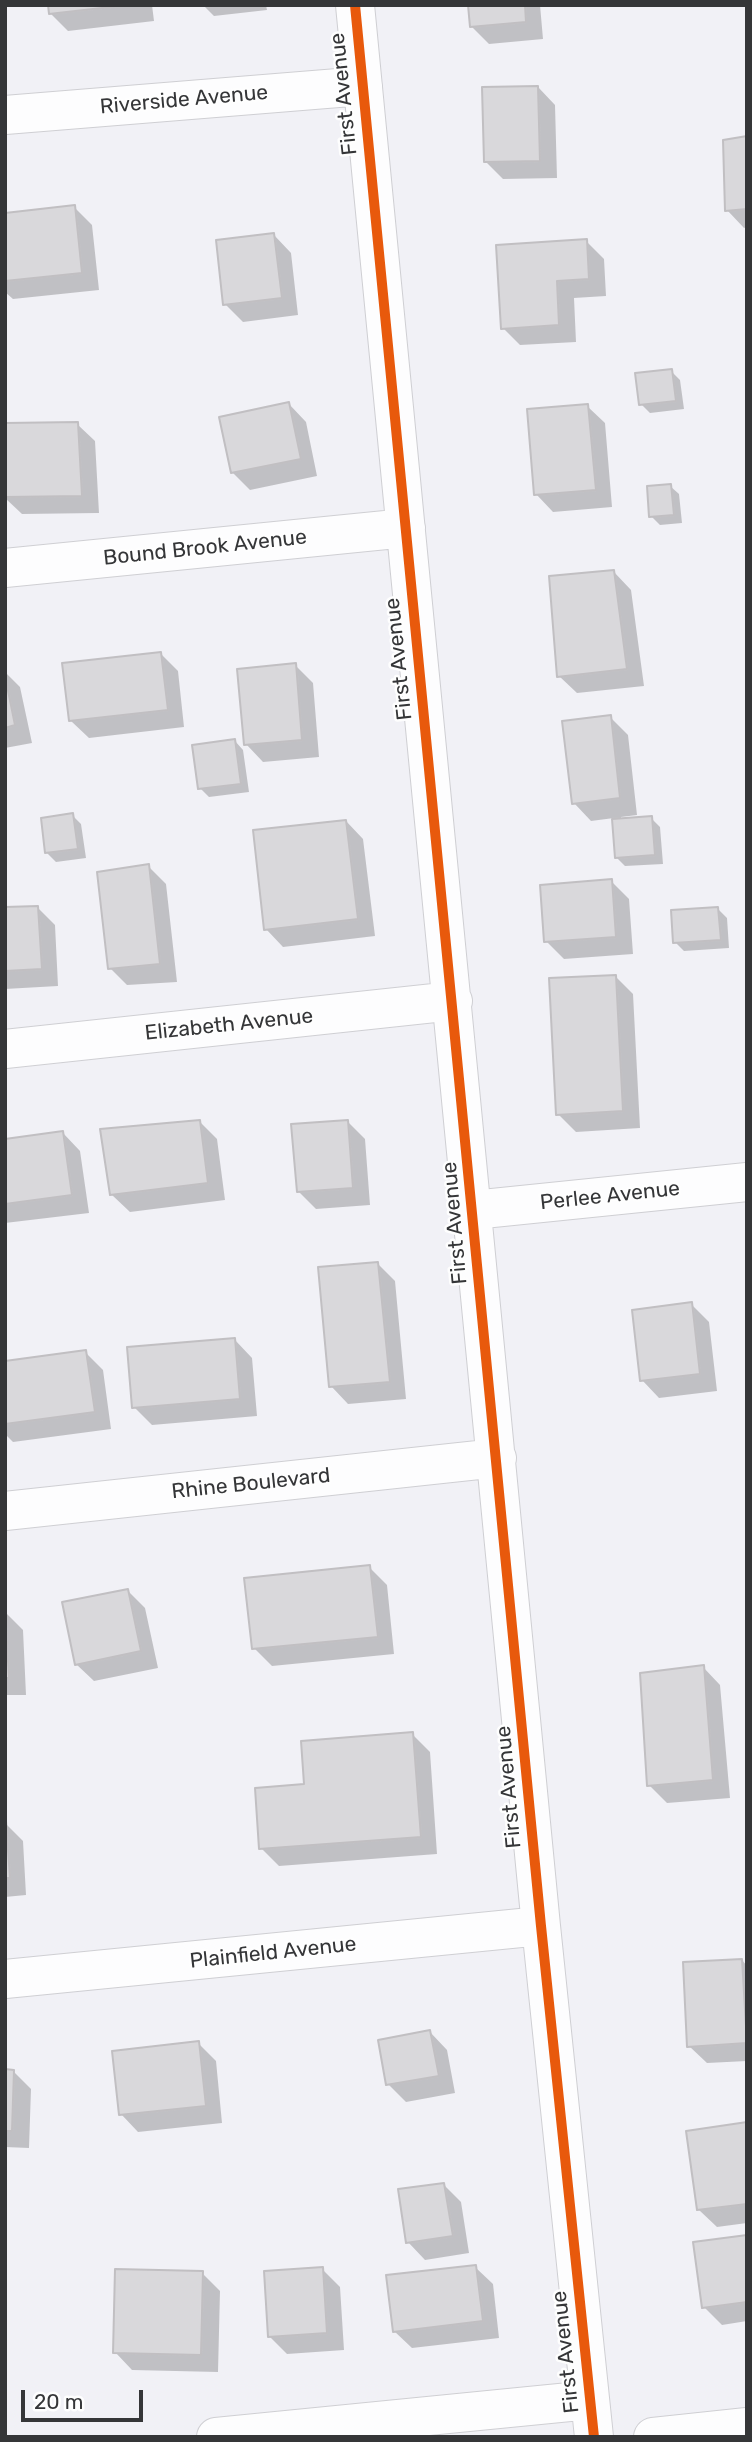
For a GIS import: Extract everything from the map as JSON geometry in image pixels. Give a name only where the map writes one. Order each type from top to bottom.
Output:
[{"type":"street","name":"First Avenue","points":[[355,5],[541,1926],[592,2418]]},
{"type":"street","name":"Riverside Avenue","points":[[5,116],[363,86]]},
{"type":"street","name":"Bound Brook Avenue","points":[[5,568],[406,528]]},
{"type":"street","name":"Elizabeth Avenue","points":[[5,1049],[453,1001]]},
{"type":"street","name":"Perlee Avenue","points":[[473,1210],[747,1182]]},
{"type":"street","name":"Rhine Boulevard","points":[[5,1511],[497,1458]]},
{"type":"street","name":"Plainfield Avenue","points":[[5,1979],[541,1926]]},
{"type":"street","points":[[216,2437],[592,2418]]},
{"type":"street","points":[[653,2437],[747,2427]]},
{"type":"building","points":[[48,5],[128,5],[49,14]]},
{"type":"building","points":[[468,5],[525,5],[526,22],[470,27]]},
{"type":"building","points":[[538,86],[540,161],[484,162],[482,87]]},
{"type":"building","points":[[747,136],[747,209],[725,211],[723,140]]},
{"type":"building","points":[[75,205],[82,273],[5,281],[5,213]]},
{"type":"building","points":[[274,233],[282,298],[223,305],[216,240]]},
{"type":"building","points":[[587,239],[589,279],[557,281],[559,325],[501,329],[496,245]]},
{"type":"building","points":[[672,369],[676,401],[639,405],[635,373]]},
{"type":"building","points":[[289,402],[301,459],[231,473],[219,417]]},
{"type":"building","points":[[588,404],[596,490],[534,495],[527,409]]},
{"type":"building","points":[[78,422],[82,496],[5,497],[5,423]]},
{"type":"building","points":[[671,484],[674,515],[649,517],[647,486]]},
{"type":"building","points":[[614,570],[627,669],[557,677],[549,576]]},
{"type":"building","points":[[161,652],[168,710],[69,721],[62,663]]},
{"type":"building","points":[[296,663],[302,740],[244,745],[237,669]]},
{"type":"building","points":[[5,676],[15,725],[5,728]]},
{"type":"building","points":[[611,715],[620,798],[572,804],[562,721]]},
{"type":"building","points":[[235,739],[241,784],[198,789],[192,745]]},
{"type":"building","points":[[73,813],[78,849],[45,853],[41,818]]},
{"type":"building","points":[[652,816],[655,855],[615,858],[612,819]]},
{"type":"building","points":[[346,820],[358,919],[264,930],[253,830]]},
{"type":"building","points":[[149,864],[160,964],[108,969],[97,872]]},
{"type":"building","points":[[612,879],[616,937],[544,942],[540,885]]},
{"type":"building","points":[[38,906],[42,969],[5,971],[5,907]]},
{"type":"building","points":[[718,907],[721,940],[673,943],[671,910]]},
{"type":"building","points":[[616,975],[623,1111],[556,1115],[549,978]]},
{"type":"building","points":[[200,1120],[208,1183],[110,1195],[100,1129]]},
{"type":"building","points":[[348,1120],[353,1188],[297,1192],[291,1124]]},
{"type":"building","points":[[63,1131],[72,1195],[5,1204],[5,1139]]},
{"type":"building","points":[[378,1262],[390,1382],[329,1387],[318,1267]]},
{"type":"building","points":[[692,1302],[700,1374],[640,1381],[632,1310]]},
{"type":"building","points":[[235,1338],[240,1399],[132,1408],[127,1347]]},
{"type":"building","points":[[86,1350],[95,1412],[5,1424],[5,1361]]},
{"type":"building","points":[[370,1565],[378,1637],[252,1649],[244,1578]]},
{"type":"building","points":[[128,1589],[141,1651],[75,1665],[62,1602]]},
{"type":"building","points":[[5,1611],[9,1678],[5,1678]]},
{"type":"building","points":[[704,1665],[713,1780],[647,1786],[640,1673]]},
{"type":"building","points":[[413,1732],[421,1837],[259,1849],[255,1788],[304,1784],[301,1741]]},
{"type":"building","points":[[6,1821],[10,1878],[5,1878]]},
{"type":"building","points":[[742,1959],[747,2043],[687,2047],[683,1962]]},
{"type":"building","points":[[430,2030],[439,2076],[386,2085],[378,2040]]},
{"type":"building","points":[[199,2041],[206,2106],[119,2115],[112,2051]]},
{"type":"building","points":[[5,2069],[14,2070],[12,2131],[5,2131]]},
{"type":"building","points":[[747,2122],[747,2204],[697,2210],[686,2131]]},
{"type":"building","points":[[444,2183],[453,2236],[406,2243],[398,2189]]},
{"type":"building","points":[[747,2235],[747,2302],[702,2308],[693,2242]]},
{"type":"building","points":[[476,2265],[483,2321],[393,2332],[386,2275]]},
{"type":"building","points":[[323,2267],[327,2333],[268,2337],[264,2271]]},
{"type":"building","points":[[115,2269],[203,2271],[201,2355],[113,2353]]},
{"type":"cycle path","points":[[355,5],[541,1926],[594,2437]]}]
